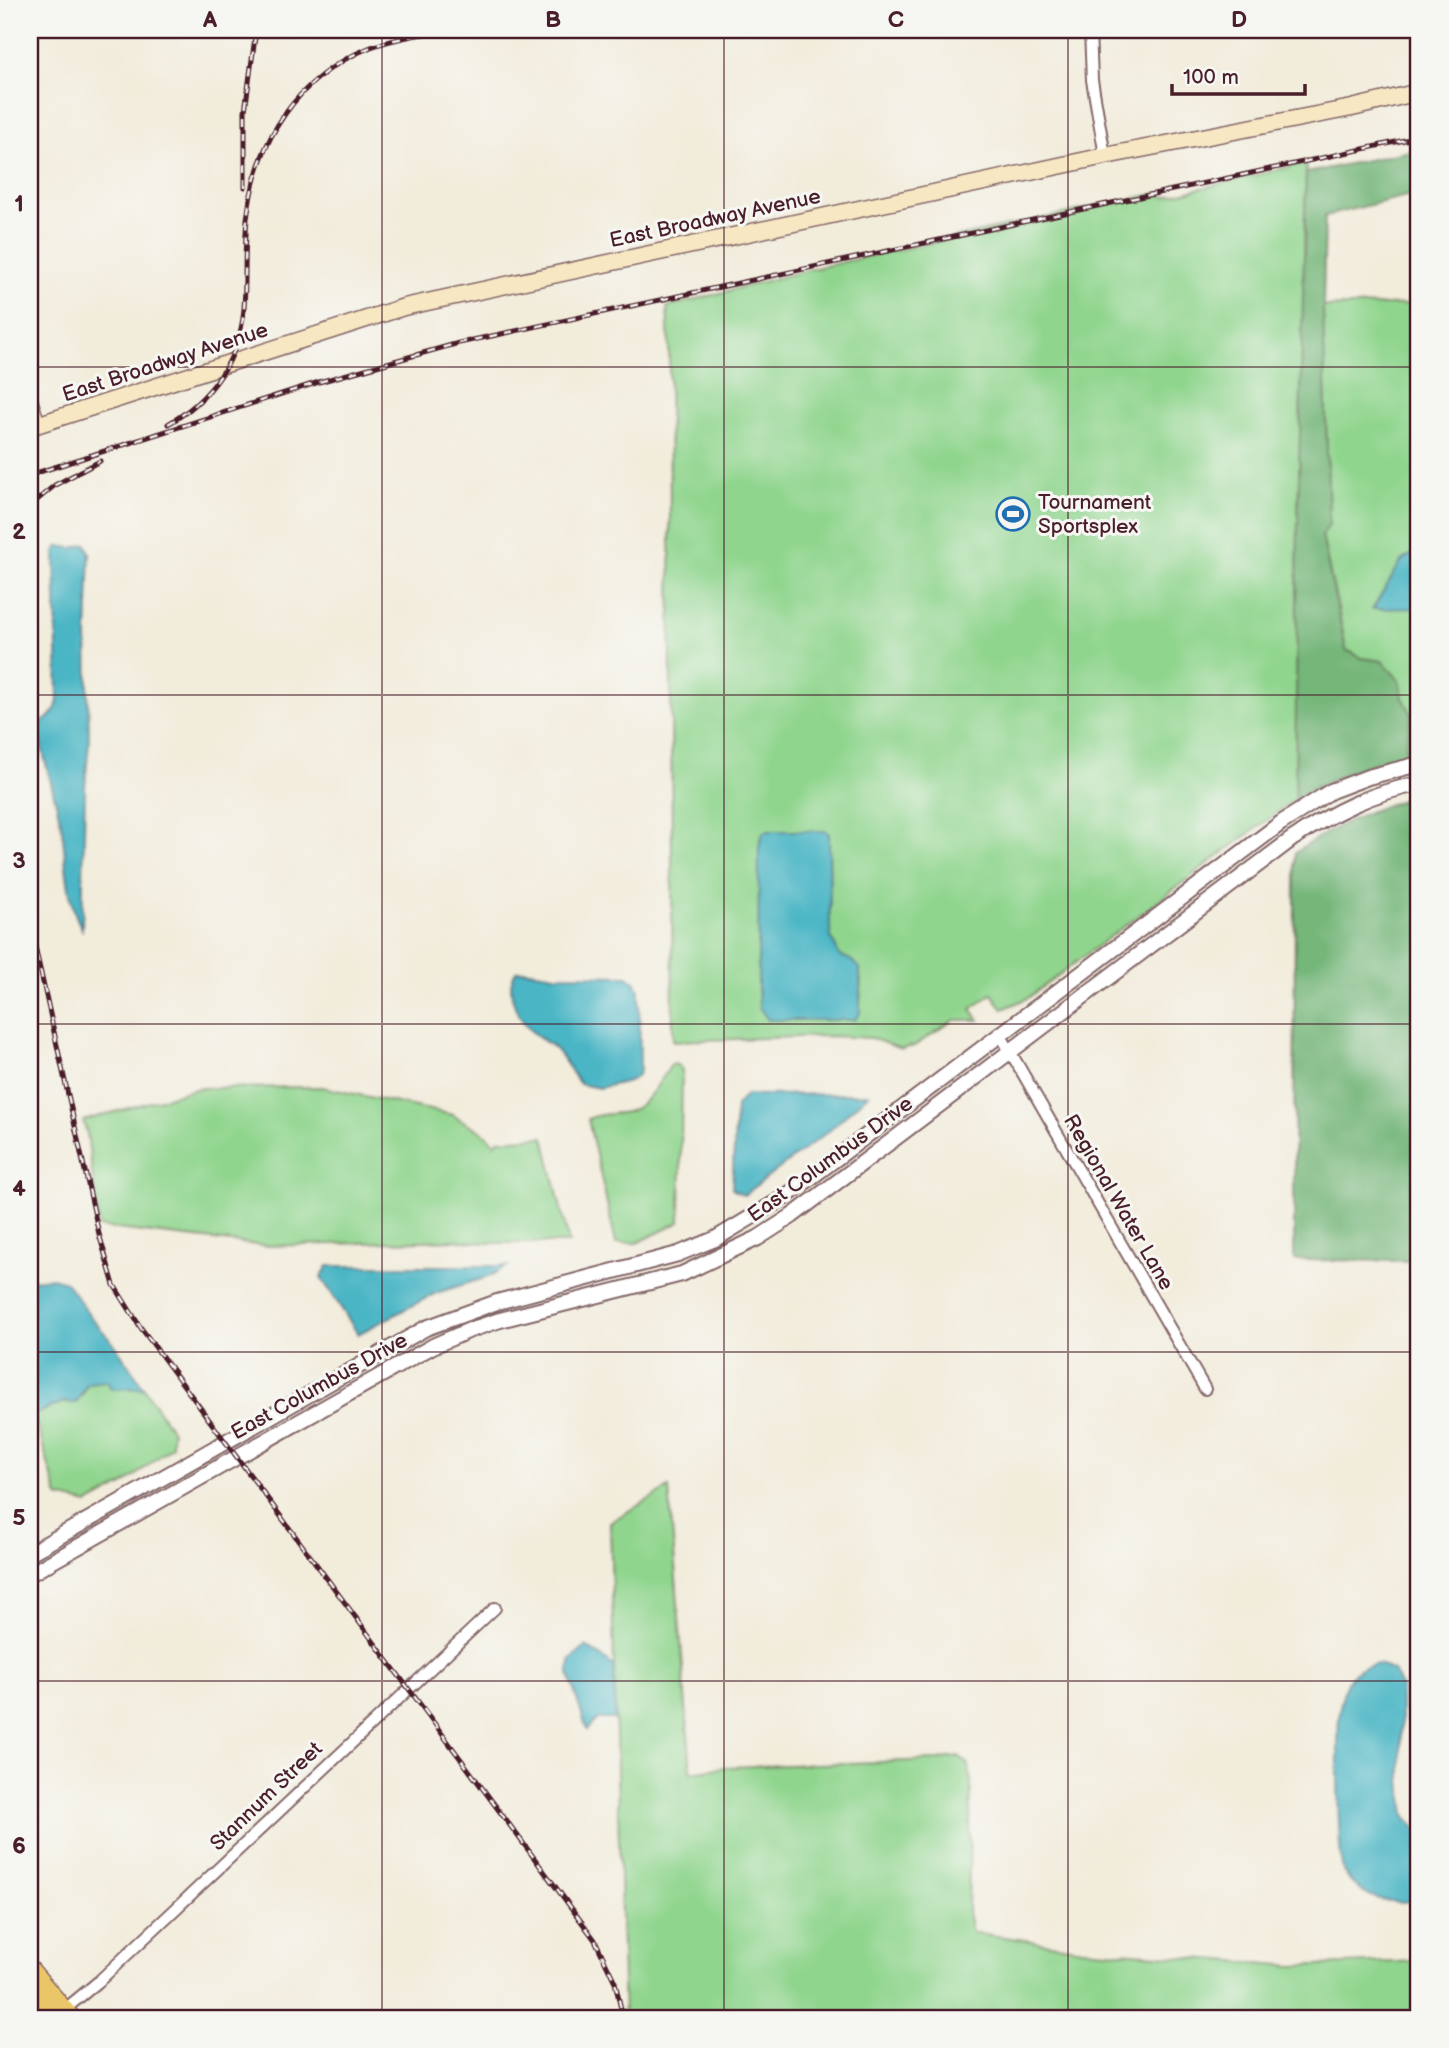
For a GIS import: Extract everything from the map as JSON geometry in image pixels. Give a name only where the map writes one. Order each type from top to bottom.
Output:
[{"type":"main road","name":"East Broadway Avenue","points":[[33,426],[404,307],[1105,156],[1352,108],[1419,92]]},
{"type":"main road","points":[[30,403],[33,426]]},
{"type":"main road","points":[[30,1970],[67,2014]]},
{"type":"main road","points":[[30,1990],[49,2007],[67,2014]]},
{"type":"main road","points":[[30,2012],[35,2018]]},
{"type":"street","points":[[1090,30],[1092,80],[1105,156]]},
{"type":"street","name":"East Columbus Drive","points":[[30,1553],[426,1328],[497,1301],[678,1254],[715,1239],[752,1219],[785,1197],[1281,822],[1331,792],[1368,777],[1419,764]]},
{"type":"street","name":"East Columbus Drive","points":[[30,1574],[433,1346],[490,1324],[682,1274],[758,1238],[792,1216],[1292,839],[1337,811],[1374,796],[1419,784]]},
{"type":"street","name":"Regional Water Lane","points":[[1000,1034],[1205,1389]]},
{"type":"street","points":[[604,1275],[609,1294]]},
{"type":"street","points":[[48,1542],[58,1559]]},
{"type":"street","name":"Stannum Street","points":[[67,2014],[495,1608]]},
{"type":"green space","points":[[1419,149],[1419,193],[1325,216],[1323,307],[1329,525],[1322,536],[1346,650],[1362,658],[1382,661],[1400,681],[1403,698],[1412,715],[1405,747],[1408,754],[1350,772],[1295,799],[1306,173]]},
{"type":"green space","points":[[1306,163],[1295,799],[1028,998],[1003,1009],[992,994],[971,1009],[979,1020],[954,1020],[914,1046],[901,1049],[871,1038],[830,1036],[673,1041],[667,307],[811,269],[1159,193],[1164,197]],"holes":[[[829,834],[830,929],[839,955],[854,963],[860,973],[860,1002],[855,1020],[759,1007],[760,838]]]},
{"type":"green space","points":[[1419,304],[1419,551],[1412,553],[1373,608],[1419,608],[1419,753],[1408,754],[1405,747],[1412,715],[1403,698],[1400,681],[1382,661],[1362,658],[1346,650],[1322,535],[1329,525],[1323,307]]},
{"type":"green space","points":[[1419,795],[1419,1261],[1294,1260],[1295,853],[1354,818]]},
{"type":"green space","points":[[672,1064],[678,1065],[682,1070],[680,1222],[637,1243],[616,1243],[588,1119],[634,1109],[647,1099]]},
{"type":"green space","points":[[322,1087],[453,1115],[479,1130],[495,1144],[498,1140],[544,1137],[569,1243],[486,1243],[453,1240],[267,1246],[99,1227],[87,1133],[83,1121],[199,1088]]},
{"type":"green space","points":[[107,1380],[111,1389],[144,1388],[172,1431],[172,1446],[125,1484],[88,1504],[58,1497],[34,1415],[83,1394],[88,1383]]},
{"type":"green space","points":[[669,1488],[691,1772],[726,1767],[938,1760],[959,1756],[968,1765],[971,1783],[968,1912],[972,1932],[1083,1949],[1293,1966],[1419,1961],[1419,2018],[624,2018],[610,1522]]},
{"type":"water","points":[[86,544],[90,553],[87,635],[89,742],[85,787],[82,929],[72,905],[61,824],[37,724],[51,715],[58,700],[55,551],[59,546],[73,548]]},
{"type":"water","points":[[1419,551],[1419,608],[1373,609],[1402,560]]},
{"type":"water","points":[[825,831],[829,834],[831,937],[839,955],[860,968],[860,1013],[855,1020],[768,1020],[759,1007],[759,846],[763,832]]},
{"type":"water","points":[[516,971],[555,975],[627,976],[635,982],[639,989],[640,1071],[637,1076],[629,1081],[599,1088],[580,1084],[558,1052],[530,1029],[515,1006],[512,979]]},
{"type":"water","points":[[868,1094],[830,1130],[744,1195],[732,1189],[736,1106],[746,1095]]},
{"type":"water","points":[[328,1266],[507,1266],[488,1277],[436,1293],[358,1334],[321,1277]]},
{"type":"water","points":[[52,1278],[66,1282],[93,1320],[116,1346],[144,1388],[111,1389],[107,1381],[88,1383],[76,1403],[63,1402],[34,1415],[30,1399],[30,1280]]},
{"type":"water","points":[[586,1646],[614,1666],[615,1719],[598,1719],[587,1730],[569,1675],[570,1661]]},
{"type":"water","points":[[1379,1664],[1395,1672],[1401,1690],[1401,1780],[1405,1815],[1419,1833],[1419,1900],[1398,1902],[1367,1894],[1351,1881],[1344,1872],[1342,1863],[1338,1792],[1340,1706],[1347,1684],[1354,1673]]},
{"type":"railway","points":[[245,187],[245,111],[256,30]]},
{"type":"railway","points":[[168,424],[197,403],[209,390],[220,376],[236,345],[244,309],[246,230],[252,190],[270,138],[284,115],[301,94],[345,60],[380,44],[449,30]]},
{"type":"railway","points":[[30,475],[319,382],[459,343],[1419,137]]},
{"type":"railway","points":[[30,506],[55,485],[100,461]]},
{"type":"railway","points":[[30,924],[99,1234],[114,1285],[141,1328],[595,1940],[615,1982],[623,2018]]},
{"type":"place","name":"Tournament Sportsplex","points":[[1013,514]]}]
